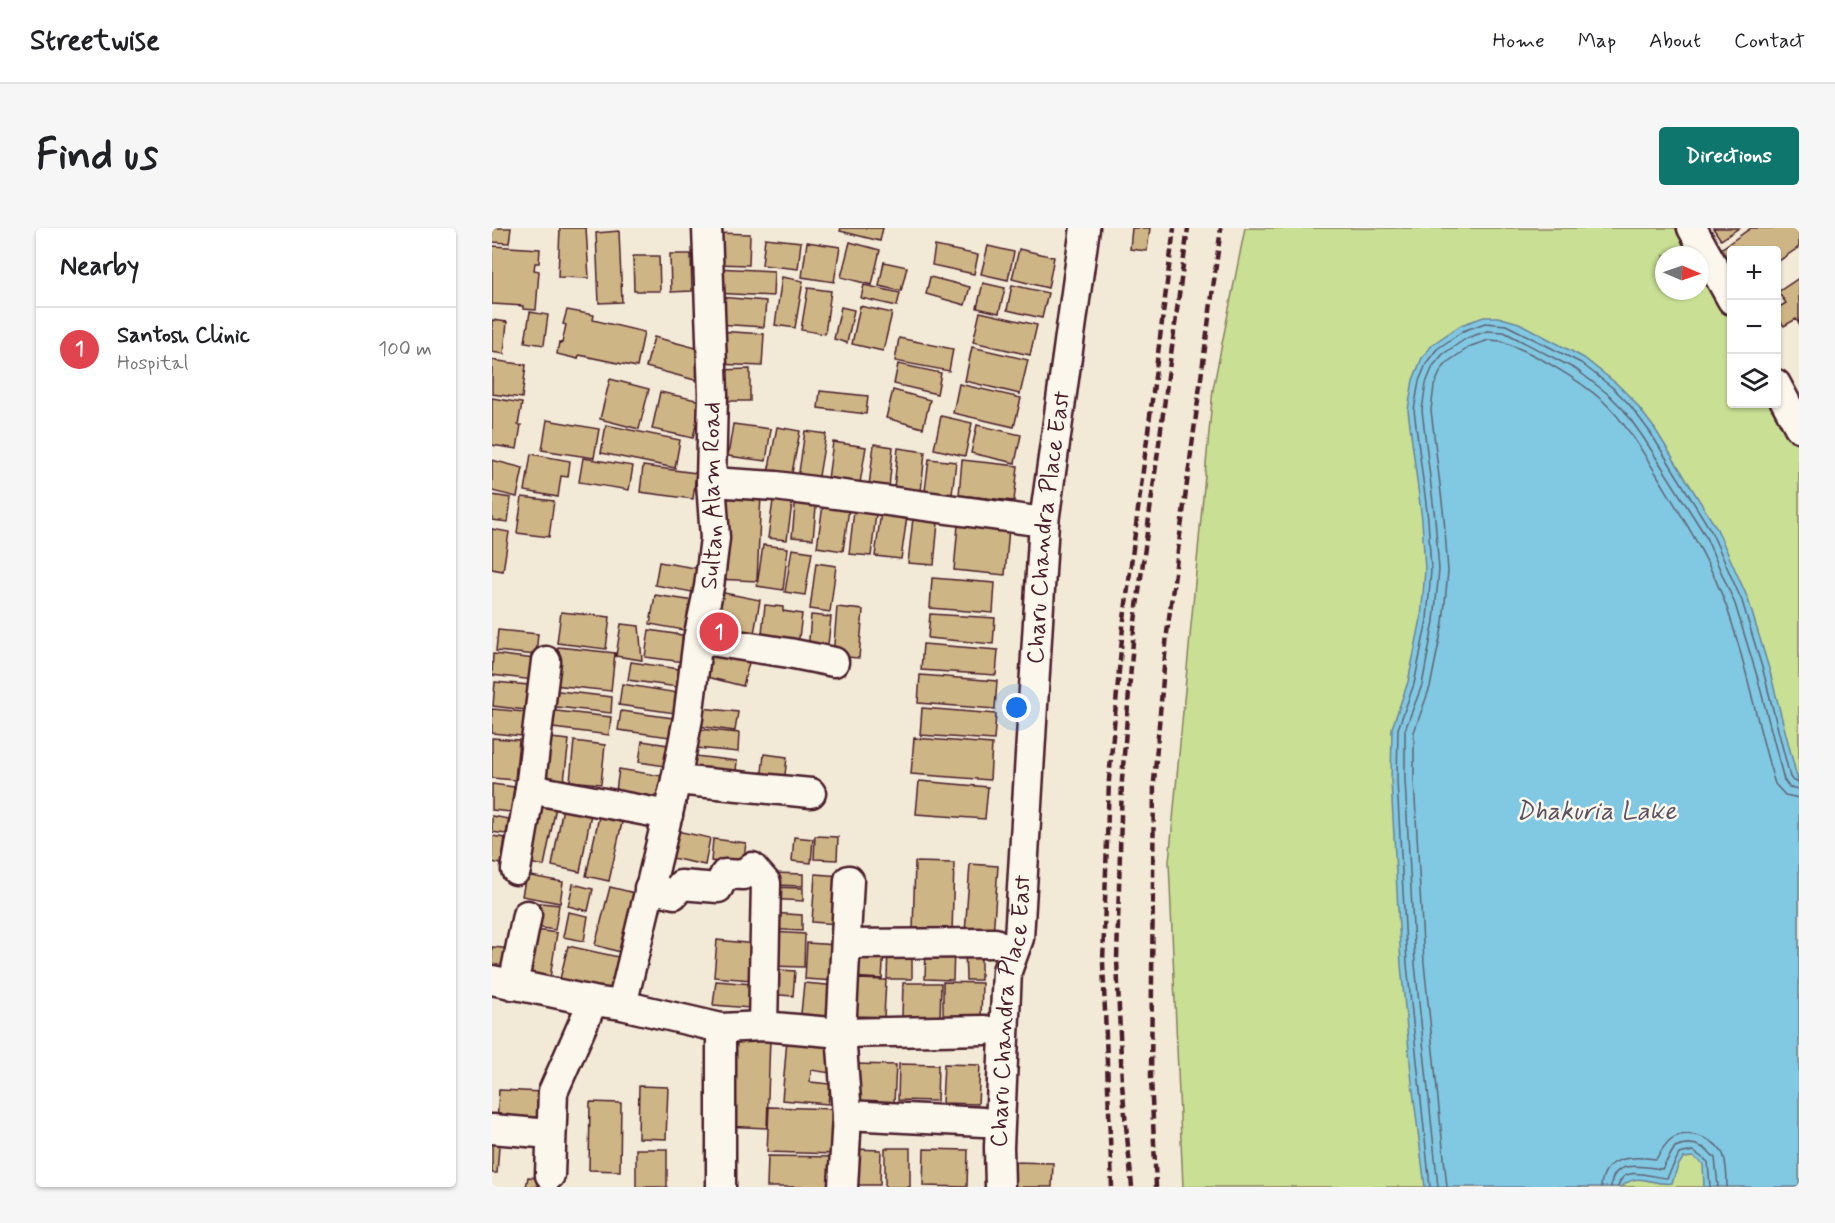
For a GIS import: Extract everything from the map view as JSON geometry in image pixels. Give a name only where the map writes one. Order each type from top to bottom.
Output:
[{"type":"street","name":"Sultan Alam Road","points":[[622,1005],[676,780],[688,718],[698,639],[709,587],[715,538],[711,482],[712,394],[707,228]]},
{"type":"street","name":"Charu Chandra Place East","points":[[1000,1187],[999,1147],[1007,971],[1019,938],[1044,522],[1085,228]]},
{"type":"street","points":[[1692,228],[1727,293]]},
{"type":"street","points":[[1781,393],[1799,427]]},
{"type":"street","points":[[711,482],[776,486],[1044,522]]},
{"type":"street","points":[[698,639],[834,662]]},
{"type":"street","points":[[516,870],[530,789],[546,661]]},
{"type":"street","points":[[676,780],[811,793]]},
{"type":"street","points":[[530,789],[668,815]]},
{"type":"street","points":[[649,888],[674,894],[681,885],[718,888],[725,874],[743,875],[752,867],[766,883],[763,1026]]},
{"type":"street","points":[[843,1187],[847,1116],[841,1033],[849,880]]},
{"type":"street","points":[[527,915],[503,982],[622,1005],[721,1028],[763,1026],[841,1033],[985,1030]]},
{"type":"street","points":[[846,945],[995,943]]},
{"type":"street","points":[[550,1175],[553,1092],[593,1001]]},
{"type":"street","points":[[721,1028],[721,1187]]},
{"type":"street","points":[[847,1116],[984,1122]]},
{"type":"street","points":[[492,1129],[550,1134]]},
{"type":"green space","points":[[1245,228],[1675,228],[1686,246],[1655,246],[1655,300],[1709,300],[1709,285],[1727,314],[1727,408],[1779,408],[1799,431],[1799,1187],[1183,1187],[1169,862],[1213,389]]},
{"type":"water","name":"Dhakuria Lake","points":[[1484,317],[1498,317],[1519,323],[1584,358],[1633,400],[1655,429],[1717,529],[1748,599],[1770,672],[1799,785],[1799,1187],[1704,1187],[1703,1164],[1693,1157],[1683,1158],[1672,1183],[1665,1184],[1640,1179],[1628,1182],[1621,1187],[1425,1187],[1401,965],[1391,781],[1392,728],[1408,682],[1421,619],[1425,570],[1422,520],[1408,410],[1413,380],[1422,358],[1433,344],[1461,325]]},
{"type":"building","points":[[492,228],[511,228],[509,243],[492,242]]},
{"type":"building","points":[[560,228],[586,228],[589,278],[558,277]]},
{"type":"building","points":[[841,228],[883,228],[880,241],[840,231]]},
{"type":"building","points":[[1132,228],[1150,228],[1147,251],[1130,249]]},
{"type":"building","points":[[1713,228],[1739,228],[1721,240]]},
{"type":"building","points":[[1751,228],[1799,228],[1799,247],[1781,260],[1781,246],[1727,246],[1727,264],[1718,251]]},
{"type":"building","points":[[619,231],[622,302],[599,303],[596,233]]},
{"type":"building","points":[[716,233],[750,234],[749,265],[715,264]]},
{"type":"building","points":[[765,238],[801,242],[798,269],[762,265]]},
{"type":"building","points":[[807,242],[840,247],[834,282],[802,277]]},
{"type":"building","points":[[850,242],[880,250],[872,285],[841,277]]},
{"type":"building","points":[[492,246],[540,249],[539,263],[535,263],[534,270],[539,271],[536,310],[523,309],[523,306],[492,304]]},
{"type":"building","points":[[935,246],[978,255],[974,274],[932,265]]},
{"type":"building","points":[[988,246],[1014,252],[1008,280],[981,274]]},
{"type":"building","points":[[1019,249],[1054,257],[1048,288],[1012,279]]},
{"type":"building","points":[[670,254],[691,254],[692,291],[671,292]]},
{"type":"building","points":[[633,256],[659,256],[660,291],[634,291]]},
{"type":"building","points":[[884,262],[907,267],[901,291],[879,286]]},
{"type":"building","points":[[715,268],[774,271],[773,296],[714,293]]},
{"type":"building","points":[[782,277],[803,281],[795,328],[775,325]]},
{"type":"building","points":[[930,277],[970,287],[965,305],[926,294]]},
{"type":"building","points":[[1799,278],[1799,324],[1796,319],[1784,326],[1781,322],[1781,306],[1786,303],[1781,296],[1781,290]]},
{"type":"building","points":[[983,283],[1005,288],[999,313],[977,308]]},
{"type":"building","points":[[864,285],[900,293],[897,306],[861,298]]},
{"type":"building","points":[[1012,285],[1048,293],[1042,318],[1007,310]]},
{"type":"building","points":[[808,288],[831,291],[825,334],[801,330]]},
{"type":"building","points":[[719,297],[766,301],[764,327],[717,324]]},
{"type":"building","points":[[860,306],[892,313],[883,351],[852,344]]},
{"type":"building","points":[[841,307],[854,310],[847,343],[834,339]]},
{"type":"building","points":[[567,310],[594,315],[593,320],[644,332],[637,367],[579,355],[578,359],[557,354],[559,342],[562,343],[566,325],[563,324]]},
{"type":"building","points":[[530,312],[548,315],[544,345],[525,342]]},
{"type":"building","points":[[980,312],[1037,325],[1030,355],[973,342]]},
{"type":"building","points":[[492,320],[507,322],[504,354],[492,352]]},
{"type":"building","points":[[718,331],[764,334],[762,366],[716,364]]},
{"type":"building","points":[[654,337],[704,350],[695,380],[646,367]]},
{"type":"building","points":[[899,338],[953,349],[949,371],[895,361]]},
{"type":"building","points":[[972,347],[1028,360],[1020,394],[965,381]]},
{"type":"building","points":[[492,360],[526,365],[522,398],[492,394]]},
{"type":"building","points":[[898,364],[941,373],[937,394],[894,384]]},
{"type":"building","points":[[750,369],[750,401],[718,401],[718,370]]},
{"type":"building","points":[[610,379],[649,389],[639,429],[600,419]]},
{"type":"building","points":[[959,384],[1021,398],[1014,427],[953,413]]},
{"type":"building","points":[[893,390],[930,400],[923,428],[886,418]]},
{"type":"building","points":[[820,391],[868,396],[866,414],[818,408]]},
{"type":"building","points":[[660,392],[701,401],[693,438],[652,429]]},
{"type":"building","points":[[492,398],[522,403],[517,449],[492,445]]},
{"type":"building","points":[[941,416],[972,423],[965,456],[934,449]]},
{"type":"building","points":[[547,420],[599,429],[594,458],[542,450]]},
{"type":"building","points":[[733,424],[771,429],[766,461],[728,456]]},
{"type":"building","points":[[606,425],[680,440],[675,468],[601,453]]},
{"type":"building","points":[[977,425],[1021,435],[1015,463],[971,453]]},
{"type":"building","points":[[777,427],[800,431],[791,478],[768,473]]},
{"type":"building","points":[[805,431],[826,434],[818,482],[798,479]]},
{"type":"building","points":[[833,442],[866,447],[860,483],[828,479]]},
{"type":"building","points":[[874,444],[893,447],[889,488],[869,486]]},
{"type":"building","points":[[898,448],[925,452],[921,492],[894,489]]},
{"type":"building","points":[[531,454],[570,461],[568,477],[561,476],[558,497],[525,491]]},
{"type":"building","points":[[583,458],[633,466],[629,490],[579,482]]},
{"type":"building","points":[[929,459],[956,462],[952,494],[925,491]]},
{"type":"building","points":[[492,460],[523,468],[517,497],[492,491]]},
{"type":"building","points":[[962,460],[1018,466],[1014,501],[959,495]]},
{"type":"building","points":[[643,466],[696,473],[693,499],[640,492]]},
{"type":"building","points":[[721,491],[761,494],[757,581],[716,579]]},
{"type":"building","points":[[774,493],[793,496],[787,540],[768,538]]},
{"type":"building","points":[[492,495],[511,498],[508,522],[492,520]]},
{"type":"building","points":[[796,495],[817,497],[813,539],[792,537]]},
{"type":"building","points":[[522,497],[554,501],[549,537],[517,533]]},
{"type":"building","points":[[824,498],[850,502],[843,551],[817,547]]},
{"type":"building","points":[[855,502],[877,505],[871,556],[849,554]]},
{"type":"building","points":[[882,505],[908,509],[901,559],[875,556]]},
{"type":"building","points":[[914,509],[939,512],[934,565],[908,563]]},
{"type":"building","points":[[959,514],[1009,528],[1005,575],[954,570]]},
{"type":"building","points":[[492,529],[509,532],[503,571],[492,569]]},
{"type":"building","points":[[763,545],[788,548],[783,590],[757,586]]},
{"type":"building","points":[[792,549],[812,552],[805,595],[785,592]]},
{"type":"building","points":[[659,562],[702,569],[697,593],[655,585]]},
{"type":"building","points":[[816,563],[836,566],[830,612],[810,609]]},
{"type":"building","points":[[932,578],[995,583],[993,613],[930,608]]},
{"type":"building","points":[[719,592],[760,600],[753,639],[711,631]]},
{"type":"building","points":[[655,595],[694,601],[689,631],[650,624]]},
{"type":"building","points":[[765,605],[783,607],[783,611],[802,614],[798,646],[761,642]]},
{"type":"building","points":[[837,607],[863,610],[859,658],[833,656]]},
{"type":"building","points":[[561,612],[610,617],[606,649],[557,643]]},
{"type":"building","points":[[930,614],[995,618],[993,644],[928,638]]},
{"type":"building","points":[[811,615],[831,617],[827,654],[808,652]]},
{"type":"building","points":[[621,624],[639,626],[642,660],[616,656]]},
{"type":"building","points":[[498,630],[538,634],[536,655],[496,651]]},
{"type":"building","points":[[649,630],[688,636],[684,662],[645,657]]},
{"type":"building","points":[[923,644],[998,650],[996,675],[921,670]]},
{"type":"building","points":[[711,645],[751,655],[743,686],[703,676]]},
{"type":"building","points":[[558,647],[615,653],[611,691],[553,685]]},
{"type":"building","points":[[493,654],[535,659],[533,680],[492,675]]},
{"type":"building","points":[[631,662],[679,669],[677,687],[628,680]]},
{"type":"building","points":[[920,675],[997,681],[995,709],[918,703]]},
{"type":"building","points":[[495,682],[529,685],[526,710],[493,706]]},
{"type":"building","points":[[622,684],[678,693],[675,713],[619,705]]},
{"type":"building","points":[[550,690],[612,697],[611,713],[548,706]]},
{"type":"building","points":[[692,707],[738,712],[735,731],[690,725]]},
{"type":"building","points":[[922,708],[996,714],[994,740],[920,735]]},
{"type":"building","points":[[492,709],[524,712],[522,736],[492,733]]},
{"type":"building","points":[[547,710],[611,717],[609,735],[545,727]]},
{"type":"building","points":[[621,711],[673,718],[670,737],[618,730]]},
{"type":"building","points":[[688,728],[739,733],[738,752],[686,747]]},
{"type":"building","points":[[541,737],[569,740],[564,781],[537,778]]},
{"type":"building","points":[[492,738],[519,740],[515,780],[492,778]]},
{"type":"building","points":[[914,738],[992,744],[990,780],[911,774]]},
{"type":"building","points":[[574,741],[605,745],[601,784],[570,781]]},
{"type":"building","points":[[642,741],[668,745],[665,766],[639,762]]},
{"type":"building","points":[[764,754],[787,757],[784,784],[761,781]]},
{"type":"building","points":[[687,755],[737,761],[735,780],[685,775]]},
{"type":"building","points":[[619,769],[662,776],[659,797],[616,791]]},
{"type":"building","points":[[919,781],[988,787],[985,819],[916,814]]},
{"type":"building","points":[[492,784],[514,787],[511,812],[492,810]]},
{"type":"building","points":[[533,797],[557,802],[544,866],[521,861]]},
{"type":"building","points":[[564,802],[592,808],[580,872],[552,866]]},
{"type":"building","points":[[600,812],[623,818],[609,881],[586,876]]},
{"type":"building","points":[[492,816],[509,819],[506,834],[492,832]]},
{"type":"building","points":[[672,830],[710,838],[705,865],[667,857]]},
{"type":"building","points":[[492,836],[505,838],[501,864],[492,862]]},
{"type":"building","points":[[815,836],[838,837],[837,860],[814,859]]},
{"type":"building","points":[[794,837],[813,839],[811,863],[792,861]]},
{"type":"building","points":[[713,839],[746,843],[743,865],[711,861]]},
{"type":"building","points":[[915,862],[954,863],[952,933],[913,931]]},
{"type":"building","points":[[970,864],[998,866],[993,936],[965,933]]},
{"type":"building","points":[[773,873],[803,874],[803,886],[772,885]]},
{"type":"building","points":[[815,874],[842,876],[838,924],[812,922]]},
{"type":"building","points":[[526,875],[563,882],[560,903],[522,896]]},
{"type":"building","points":[[573,884],[593,889],[588,911],[568,906]]},
{"type":"building","points":[[610,887],[635,893],[620,952],[595,945]]},
{"type":"building","points":[[770,887],[803,888],[803,901],[770,899]]},
{"type":"building","points":[[532,902],[559,905],[555,930],[529,926]]},
{"type":"building","points":[[568,912],[588,916],[584,941],[563,937]]},
{"type":"building","points":[[771,913],[802,915],[802,931],[770,929]]},
{"type":"building","points":[[529,929],[557,933],[550,978],[522,973]]},
{"type":"building","points":[[772,932],[805,934],[804,967],[770,966]]},
{"type":"building","points":[[717,940],[755,944],[752,980],[714,977]]},
{"type":"building","points":[[807,943],[838,945],[835,981],[805,979]]},
{"type":"building","points":[[568,946],[623,958],[615,991],[560,979]]},
{"type":"building","points":[[888,946],[912,946],[912,979],[887,979]]},
{"type":"building","points":[[492,947],[513,949],[511,970],[492,968]]},
{"type":"building","points":[[853,947],[884,949],[882,979],[851,977]]},
{"type":"building","points":[[926,947],[954,948],[953,980],[925,979]]},
{"type":"building","points":[[965,948],[981,948],[981,980],[966,980]]},
{"type":"building","points":[[768,969],[795,971],[793,996],[766,994]]},
{"type":"building","points":[[857,979],[886,980],[884,1017],[856,1016]]},
{"type":"building","points":[[716,981],[752,984],[750,1008],[713,1005]]},
{"type":"building","points":[[943,982],[982,983],[981,1018],[943,1017]]},
{"type":"building","points":[[804,983],[838,986],[835,1017],[801,1014]]},
{"type":"building","points":[[903,983],[941,983],[940,1018],[902,1017]]},
{"type":"building","points":[[727,1035],[770,1037],[767,1128],[723,1126]]},
{"type":"building","points":[[787,1039],[834,1043],[831,1073],[811,1070],[810,1082],[830,1084],[828,1104],[782,1100]]},
{"type":"building","points":[[854,1064],[896,1065],[894,1102],[853,1101]]},
{"type":"building","points":[[899,1064],[938,1065],[937,1101],[898,1100]]},
{"type":"building","points":[[944,1064],[980,1065],[978,1104],[942,1103]]},
{"type":"building","points":[[639,1086],[668,1087],[666,1139],[638,1138]]},
{"type":"building","points":[[499,1090],[542,1092],[540,1126],[497,1123]]},
{"type":"building","points":[[590,1102],[621,1103],[620,1171],[589,1170]]},
{"type":"building","points":[[769,1107],[837,1109],[836,1154],[767,1152]]},
{"type":"building","points":[[492,1133],[500,1133],[497,1173],[492,1173]]},
{"type":"building","points":[[885,1148],[910,1148],[910,1187],[885,1187]]},
{"type":"building","points":[[636,1149],[667,1149],[667,1187],[636,1187]]},
{"type":"building","points":[[853,1149],[881,1150],[880,1185],[852,1185]]},
{"type":"building","points":[[924,1149],[968,1150],[967,1187],[923,1186]]},
{"type":"building","points":[[768,1156],[835,1157],[835,1187],[767,1187]]},
{"type":"building","points":[[1015,1162],[1053,1163],[1052,1187],[1014,1187]]},
{"type":"building","points":[[528,1177],[547,1179],[546,1187],[526,1187]]},
{"type":"railway","points":[[1112,1187],[1103,962],[1109,780],[1123,627],[1174,228]]},
{"type":"railway","points":[[1132,1187],[1122,1084],[1117,959],[1122,780],[1134,629],[1188,228]]},
{"type":"railway","points":[[1156,1187],[1151,1077],[1154,782],[1167,633],[1221,228]]},
{"type":"place","name":"Santosh Clinic","points":[[719,632]]}]
